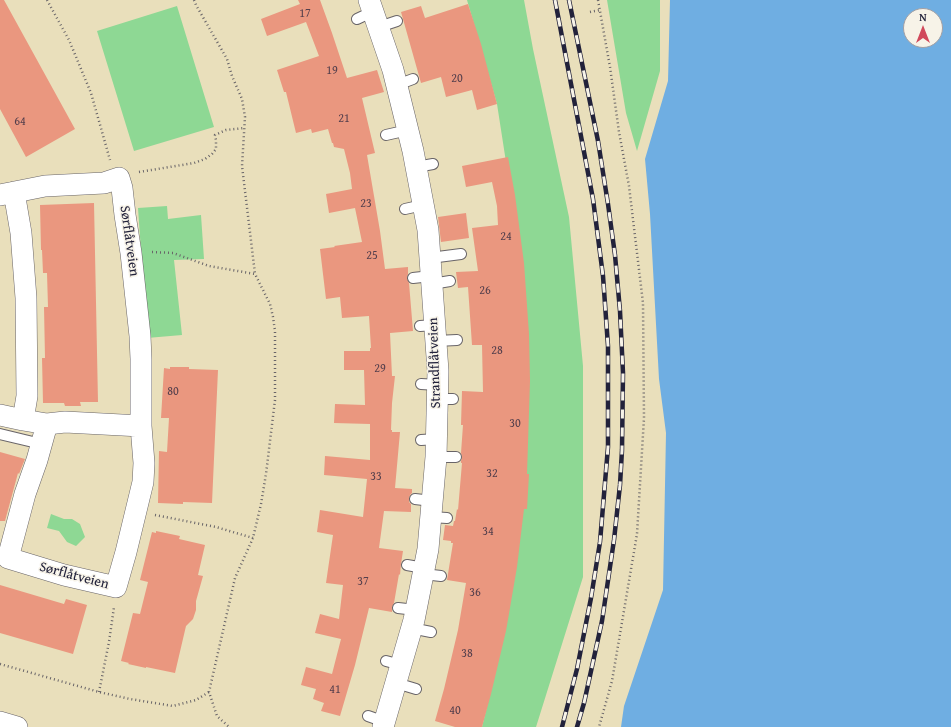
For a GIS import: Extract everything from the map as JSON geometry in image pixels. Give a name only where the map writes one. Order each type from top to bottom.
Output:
[{"type":"street","name":"Strandflåtveien","points":[[375,16],[393,70],[405,82],[408,130],[425,165],[414,207],[428,230],[431,275],[430,331],[438,370],[437,448],[428,549],[414,620],[394,670],[378,722]]},
{"type":"street","points":[[23,420],[27,396],[26,298],[21,233],[10,200],[45,186],[104,183],[119,178]]},
{"type":"street","name":"Sørflåtveien","points":[[47,424],[37,460],[25,494],[8,558],[64,575],[116,588],[143,482],[144,463],[141,426],[140,336],[131,254],[122,188],[119,178]]},
{"type":"street","points":[[0,415],[47,424],[65,422],[141,426]]},
{"type":"street","points":[[0,722],[18,727]]},
{"type":"lane","points":[[386,135],[408,130]]},
{"type":"lane","points":[[431,275],[461,254]]},
{"type":"lane","points":[[430,331],[457,340]]},
{"type":"lane","points":[[0,434],[33,442]]},
{"type":"lane","points":[[394,670],[416,689]]},
{"type":"path","points":[[47,0],[69,40],[91,93],[111,163],[119,178],[134,173],[194,163],[205,159],[216,149],[215,135],[226,130],[244,128]]},
{"type":"path","points":[[194,0],[227,59],[232,76],[242,99],[245,117],[242,166],[255,274],[270,304],[275,331],[275,400],[261,504],[253,538],[235,578],[209,692],[217,716],[229,727]]},
{"type":"path","points":[[598,0],[629,186],[643,303],[644,418],[637,534],[612,681],[599,727]]},
{"type":"path","points":[[590,12],[600,10]]},
{"type":"path","points":[[131,254],[152,252],[174,253],[209,266],[255,274]]},
{"type":"path","points":[[135,512],[216,527],[253,538]]},
{"type":"path","points":[[99,692],[109,642],[116,588]]},
{"type":"path","points":[[0,664],[99,692],[173,706],[196,700],[209,692]]},
{"type":"green space","points":[[467,0],[524,0],[569,217],[583,366],[583,577],[536,727],[482,727],[500,653],[524,278],[497,104]]},
{"type":"green space","points":[[607,0],[660,0],[660,71],[637,151],[626,113]]},
{"type":"green space","points":[[177,6],[214,127],[134,151],[97,31]]},
{"type":"green space","points":[[167,206],[168,219],[201,215],[204,259],[174,260],[182,335],[147,338],[138,208]]},
{"type":"green space","points":[[51,514],[64,519],[72,519],[80,524],[85,537],[76,546],[67,542],[59,531],[47,528]]},
{"type":"water","points":[[670,0],[951,0],[951,727],[621,727],[624,706],[663,590],[666,433],[659,379],[650,214],[645,159],[668,81]]},
{"type":"building","points":[[0,0],[4,0],[75,129],[26,157],[0,109]]},
{"type":"building","points":[[298,0],[320,0],[347,78],[377,70],[384,92],[362,98],[375,153],[367,155],[385,269],[408,267],[407,278],[409,283],[413,331],[390,333],[392,376],[395,376],[391,430],[392,432],[400,432],[395,488],[412,489],[412,493],[409,499],[411,504],[411,512],[384,511],[379,548],[403,551],[400,575],[399,574],[392,612],[369,608],[355,665],[340,716],[321,711],[324,703],[313,699],[316,689],[301,685],[306,667],[332,674],[341,639],[315,633],[320,614],[339,619],[343,585],[326,583],[333,535],[317,532],[320,510],[363,517],[367,479],[324,475],[325,456],[370,460],[370,424],[334,423],[335,404],[365,405],[364,370],[344,370],[344,351],[370,351],[371,348],[369,316],[342,318],[340,297],[326,299],[320,249],[362,242],[355,208],[329,213],[326,194],[352,189],[344,149],[334,147],[328,129],[312,133],[311,129],[296,133],[286,92],[284,92],[277,70],[319,56],[306,22],[267,36],[261,19],[300,4]]},
{"type":"building","points":[[468,4],[481,44],[497,104],[477,110],[472,90],[446,97],[441,77],[421,83],[401,12],[421,6],[425,18]]},
{"type":"building","points":[[508,157],[515,195],[524,263],[529,334],[530,381],[527,474],[529,474],[527,509],[524,509],[517,567],[506,631],[482,727],[455,727],[435,721],[458,630],[466,583],[447,580],[453,543],[451,543],[451,541],[443,540],[445,525],[453,526],[457,509],[458,510],[462,463],[462,391],[483,392],[482,345],[472,345],[468,287],[458,288],[456,272],[478,271],[472,228],[498,225],[497,206],[492,182],[466,187],[462,166]]},
{"type":"building","points":[[94,203],[98,402],[80,402],[81,406],[65,406],[64,403],[43,403],[42,358],[45,358],[44,307],[48,307],[47,273],[43,273],[41,250],[40,205]]},
{"type":"building","points":[[466,213],[469,238],[441,242],[438,217]]},
{"type":"building","points":[[170,367],[218,370],[212,503],[158,503],[159,451],[167,452],[169,418],[161,418],[164,368],[170,369]]},
{"type":"building","points":[[0,452],[25,459],[19,474],[18,473],[5,521],[0,521]]},
{"type":"building","points":[[156,531],[180,536],[179,539],[205,545],[198,575],[203,576],[196,601],[196,610],[193,619],[186,626],[175,673],[128,664],[129,663],[121,661],[133,613],[140,614],[148,582],[140,580],[152,532],[156,533]]},
{"type":"building","points":[[0,585],[64,604],[66,599],[87,605],[73,654],[0,633]]},
{"type":"railway","points":[[555,0],[593,199],[603,276],[608,346],[608,447],[600,542],[577,669],[562,727]]},
{"type":"railway","points":[[569,0],[598,141],[608,204],[615,255],[620,311],[623,373],[622,450],[614,540],[602,621],[584,703],[577,727]]}]
